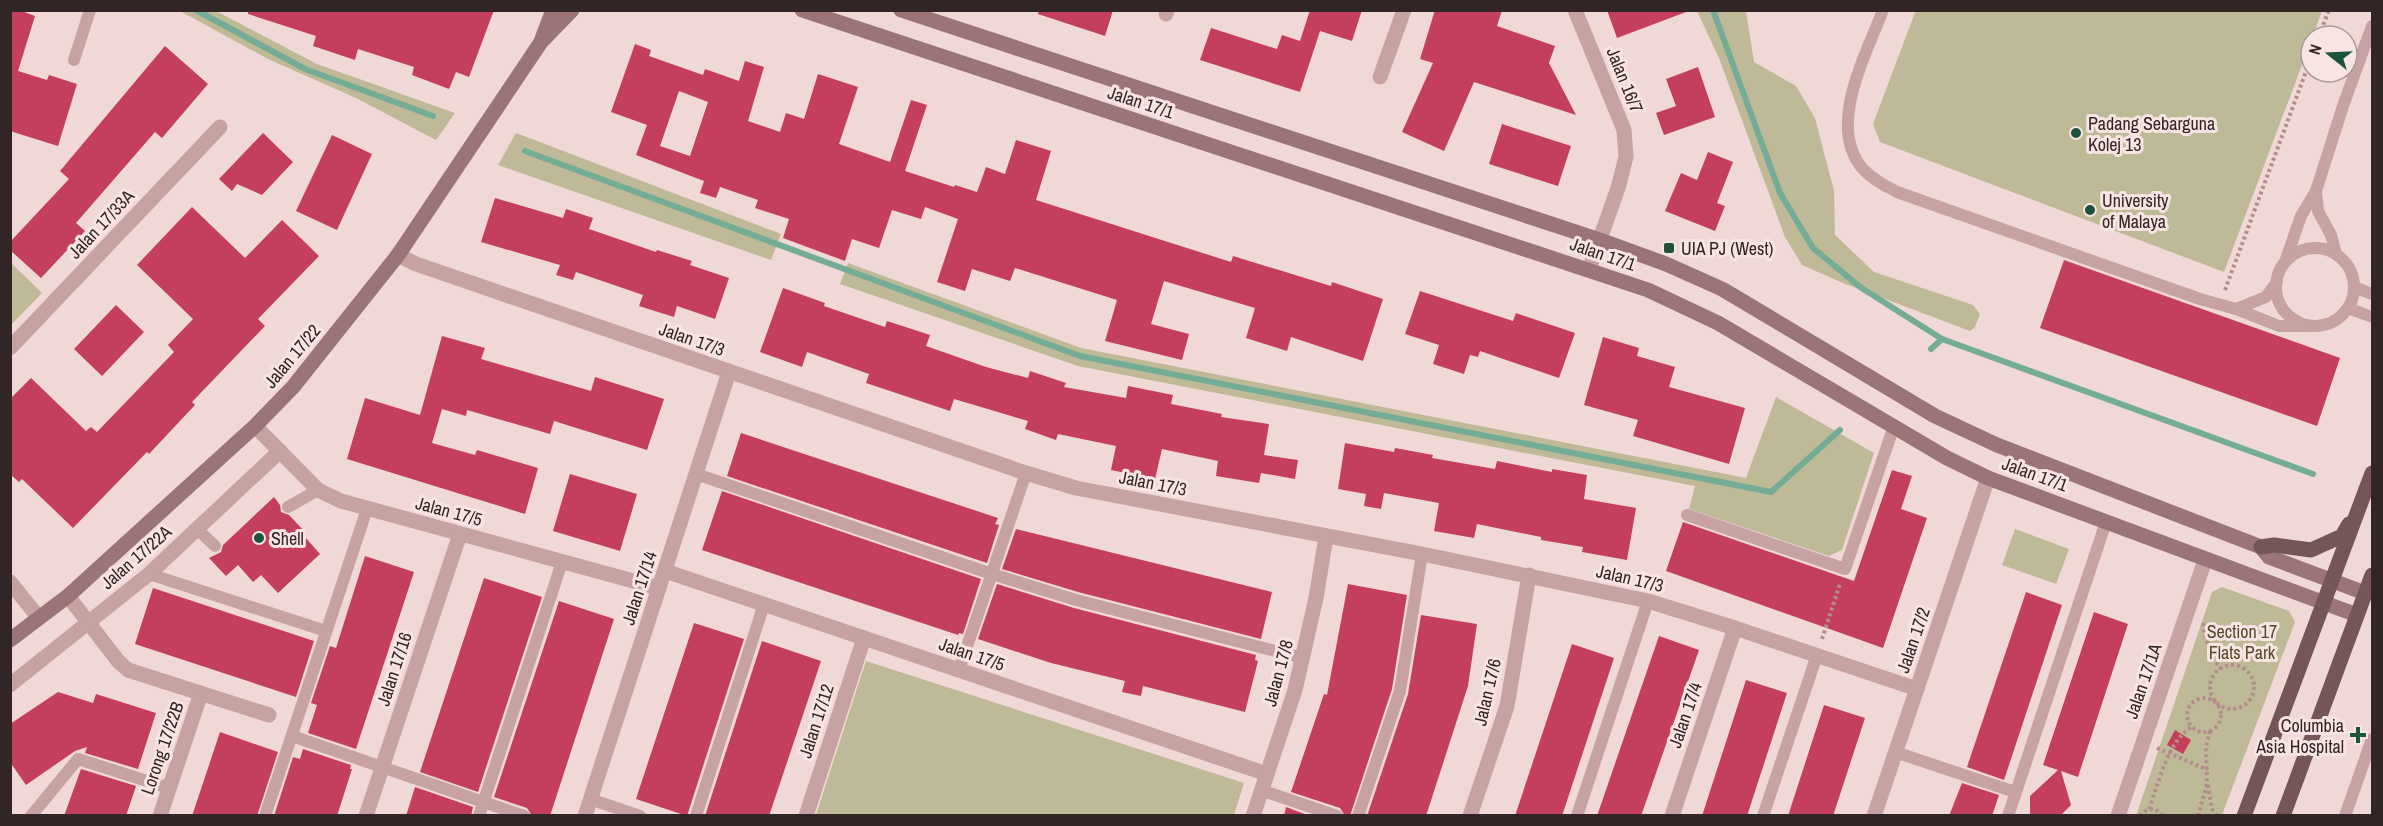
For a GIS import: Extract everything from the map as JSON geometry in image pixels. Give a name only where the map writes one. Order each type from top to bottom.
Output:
[{"type":"main road","points":[[2244,816],[2373,473]]},
{"type":"main road","points":[[2261,547],[2274,545],[2311,550],[2342,536],[2360,508]]},
{"type":"main road","points":[[2283,816],[2373,575]]},
{"type":"street","name":"Jalan 17/22","points":[[10,639],[68,596],[255,426],[293,387],[398,255],[541,42],[572,10]]},
{"type":"street","name":"Jalan 17/1","points":[[802,10],[1648,290],[1708,319],[1947,458],[1988,478],[2357,615]]},
{"type":"street","name":"Jalan 17/1","points":[[901,10],[1600,240],[1666,264],[1722,290],[1935,416],[1996,445],[2261,547],[2269,557],[2366,593]]},
{"type":"street","points":[[1380,77],[1404,10]]},
{"type":"street","name":"Jalan 16/7","points":[[1575,10],[1624,130],[1626,157],[1589,270]]},
{"type":"street","name":"Jalan 17/22","points":[[541,42],[553,11]]},
{"type":"street","name":"Jalan 17/33A","points":[[10,348],[220,127]]},
{"type":"street","name":"Jalan 17/3","points":[[398,255],[427,268],[729,372],[1076,488],[1529,575],[1648,601],[1917,689]]},
{"type":"street","name":"Jalan 17/14","points":[[585,816],[729,372]]},
{"type":"street","name":"Jalan 17/5","points":[[255,426],[318,490],[340,501],[659,588]]},
{"type":"street","name":"Jalan 17/22A","points":[[10,685],[149,574],[280,451]]},
{"type":"street","name":"Jalan 17/2","points":[[1874,816],[1988,478]]},
{"type":"street","name":"Jalan 17/16","points":[[366,816],[460,534]]},
{"type":"street","name":"Jalan 17/8","points":[[1253,816],[1303,658],[1326,537]]},
{"type":"street","name":"Jalan 17/1A","points":[[2118,816],[2205,560]]},
{"type":"street","name":"Jalan 17/5","points":[[664,571],[1268,774]]},
{"type":"street","name":"Jalan 17/6","points":[[1470,816],[1507,706],[1529,575]]},
{"type":"street","points":[[10,582],[39,618]]},
{"type":"street","name":"Lorong 17/22B","points":[[68,596],[118,661],[129,670],[269,715]]},
{"type":"street","name":"Jalan 17/4","points":[[1672,816],[1736,628]]},
{"type":"street","name":"Jalan 17/12","points":[[806,816],[864,638]]},
{"type":"street","name":"Lorong 17/22B","points":[[160,816],[201,693]]},
{"type":"lane","points":[[74,60],[90,10]]},
{"type":"lane","points":[[1882,10],[1849,102],[1846,127],[1851,151],[1863,169],[1879,182],[1897,192],[2236,309],[2279,326],[2315,326],[2334,321],[2348,308],[2354,287],[2352,274],[2346,262],[2336,254],[2315,247],[2303,249],[2285,263]]},
{"type":"lane","points":[[2236,309],[2266,297],[2277,282],[2301,216],[2316,191],[2343,106],[2373,26]]},
{"type":"lane","points":[[2316,191],[2318,211],[2331,235],[2336,254]]},
{"type":"lane","points":[[2277,282],[2277,295],[2282,308],[2297,320],[2315,326]]},
{"type":"lane","points":[[2354,287],[2373,294]]},
{"type":"lane","points":[[2348,308],[2373,317]]},
{"type":"lane","points":[[1687,515],[1845,569],[1893,426]]},
{"type":"lane","points":[[959,670],[1026,473]]},
{"type":"lane","points":[[696,474],[1076,600],[1303,658]]},
{"type":"lane","points":[[288,507],[318,490]]},
{"type":"lane","points":[[265,816],[366,509]]},
{"type":"lane","points":[[2008,816],[2106,522]]},
{"type":"lane","points":[[197,529],[215,546]]},
{"type":"lane","points":[[1358,816],[1400,691],[1422,554]]},
{"type":"lane","points":[[479,816],[562,562]]},
{"type":"lane","points":[[149,574],[326,631]]},
{"type":"lane","points":[[1577,816],[1648,601]]},
{"type":"lane","points":[[696,816],[764,604]]},
{"type":"lane","points":[[1762,816],[1816,655]]},
{"type":"lane","points":[[292,736],[524,816]]},
{"type":"lane","points":[[2345,816],[2373,739]]},
{"type":"lane","points":[[1895,752],[2016,792]]},
{"type":"lane","points":[[31,816],[78,759],[169,788]]},
{"type":"lane","points":[[1261,790],[1337,816]]},
{"type":"lane","points":[[590,799],[640,816]]},
{"type":"path","points":[[2219,304],[2301,84]]},
{"type":"path","points":[[1816,655],[1845,569]]},
{"type":"path","points":[[2203,617],[2206,643],[2212,658],[2220,669]]},
{"type":"path","points":[[2220,669],[2212,678],[2210,687],[2212,695],[2216,702],[2221,715],[2216,727],[2204,732],[2192,727],[2187,715],[2192,703],[2204,697],[2216,702],[2226,709],[2240,708],[2252,697],[2254,688],[2248,673],[2233,666],[2220,669]]},
{"type":"path","points":[[2140,816],[2149,809],[2170,753],[2184,731],[2192,727]]},
{"type":"path","points":[[2198,816],[2207,784],[2206,747],[2210,731]]},
{"type":"path","points":[[2143,742],[2208,770]]},
{"type":"path","points":[[2207,784],[2212,809],[2217,816]]},
{"type":"path","points":[[2149,809],[2156,809],[2163,816]]},
{"type":"green space","name":"Padang Sebarguna Kolej 13","points":[[1916,10],[2322,10],[2317,24],[2299,24],[2299,73],[2224,272],[1880,142],[1873,124]]},
{"type":"green space","points":[[180,11],[216,11],[317,64],[455,113],[436,140],[356,98],[268,59]]},
{"type":"green space","points":[[1697,11],[1746,11],[1754,62],[1796,86],[1815,118],[1834,191],[1835,235],[1874,272],[1973,305],[1980,314],[1975,327],[1970,331],[1802,265],[1785,237],[1719,58]]},
{"type":"green space","points":[[516,133],[781,234],[771,260],[498,165]]},
{"type":"green space","points":[[11,263],[42,293],[10,325]]},
{"type":"green space","points":[[848,263],[1081,348],[1746,478],[1776,397],[1874,453],[1842,550],[1829,556],[1689,509],[1695,486],[1078,366],[840,284]]},
{"type":"green space","points":[[2015,529],[2069,549],[2056,584],[2002,565]]},
{"type":"green space","name":"Section 17 Flats Park","points":[[2222,587],[2289,611],[2295,622],[2222,815],[2136,816],[2212,592]]},
{"type":"green space","points":[[866,661],[1244,783],[1234,815],[816,815]]},
{"type":"building","points":[[10,10],[19,10],[35,16],[18,71],[47,80],[49,75],[77,84],[58,146],[10,131]]},
{"type":"building","points":[[248,10],[494,10],[469,77],[456,72],[449,89],[412,75],[414,67],[358,49],[355,60],[313,46],[316,36],[248,14]]},
{"type":"building","points":[[1039,10],[1113,10],[1105,36],[1038,14]]},
{"type":"building","points":[[1310,10],[1362,10],[1352,41],[1320,31],[1300,92],[1200,60],[1211,28],[1277,49],[1282,35],[1300,41]]},
{"type":"building","points":[[1435,10],[1502,10],[1497,26],[1555,46],[1549,63],[1576,115],[1474,82],[1444,151],[1402,132],[1433,63],[1420,59]]},
{"type":"building","points":[[1607,10],[1686,10],[1686,12],[1617,38]]},
{"type":"building","points":[[635,44],[651,50],[649,56],[703,75],[705,69],[739,81],[745,61],[764,67],[748,121],[780,132],[786,113],[804,119],[818,74],[858,87],[839,144],[890,162],[911,100],[927,105],[905,171],[977,192],[986,167],[1005,174],[1016,140],[1051,151],[1036,200],[1231,262],[1233,256],[1331,286],[1332,282],[1383,299],[1363,361],[1291,337],[1287,351],[1246,338],[1255,308],[1164,281],[1151,324],[1189,334],[1182,360],[1105,341],[1117,300],[1015,268],[1010,281],[972,269],[965,291],[937,282],[958,219],[925,207],[921,219],[892,210],[879,248],[852,239],[845,261],[783,238],[789,219],[755,208],[758,200],[720,187],[716,198],[700,193],[704,181],[636,155],[647,125],[611,112]],"holes":[[[679,91],[708,102],[690,156],[660,146]]]},
{"type":"building","points":[[165,46],[208,84],[162,138],[155,132],[76,223],[85,231],[41,278],[10,250],[10,242],[69,179],[60,171]]},
{"type":"building","points":[[1698,67],[1715,117],[1664,135],[1656,113],[1676,106],[1666,79]]},
{"type":"building","points":[[1502,124],[1571,146],[1558,186],[1489,164]]},
{"type":"building","points":[[263,133],[293,162],[262,195],[237,184],[232,191],[219,179]]},
{"type":"building","points":[[332,135],[372,154],[337,230],[296,211]]},
{"type":"building","points":[[1708,152],[1733,162],[1717,203],[1725,206],[1715,231],[1665,211],[1681,173],[1697,180]]},
{"type":"building","points":[[495,198],[563,218],[566,209],[593,218],[589,229],[656,252],[657,250],[692,261],[690,265],[729,278],[715,319],[677,306],[674,317],[639,306],[643,295],[576,272],[573,280],[556,275],[560,265],[481,242]]},
{"type":"building","points":[[192,207],[245,258],[282,220],[319,256],[258,319],[265,326],[192,402],[195,405],[149,454],[147,452],[73,528],[22,479],[19,482],[10,474],[10,399],[31,378],[86,431],[91,427],[97,432],[174,352],[168,345],[193,319],[137,265]]},
{"type":"building","points":[[2064,260],[2340,358],[2317,426],[2040,328]]},
{"type":"building","points":[[783,288],[825,303],[824,306],[885,327],[887,321],[930,335],[926,346],[986,367],[1028,378],[1030,371],[1066,383],[1064,387],[1126,398],[1128,386],[1173,395],[1171,404],[1222,414],[1221,417],[1269,424],[1264,455],[1298,460],[1295,479],[1261,473],[1259,483],[1216,476],[1218,461],[1162,449],[1155,479],[1111,470],[1116,446],[1058,434],[1056,440],[1025,429],[1028,421],[954,399],[950,411],[866,383],[869,374],[807,352],[802,367],[760,352]]},
{"type":"building","points":[[1420,291],[1513,321],[1516,313],[1575,333],[1559,378],[1480,351],[1478,357],[1470,355],[1464,374],[1433,364],[1439,345],[1405,334]]},
{"type":"building","points":[[116,305],[144,332],[102,376],[74,349]]},
{"type":"building","points":[[442,336],[485,348],[481,359],[591,391],[595,377],[664,399],[647,450],[554,421],[550,434],[467,410],[466,416],[442,409],[432,443],[475,455],[477,450],[538,468],[525,514],[347,459],[365,398],[420,415]]},
{"type":"building","points":[[1603,337],[1639,348],[1637,356],[1675,367],[1669,387],[1745,408],[1729,464],[1633,436],[1638,420],[1584,405]]},
{"type":"building","points":[[741,433],[998,518],[995,524],[999,525],[987,563],[727,476]]},
{"type":"building","points":[[1345,443],[1394,452],[1395,448],[1433,455],[1432,458],[1495,469],[1497,461],[1552,472],[1552,469],[1587,475],[1584,499],[1636,508],[1627,560],[1582,552],[1583,547],[1541,540],[1541,537],[1477,524],[1474,538],[1434,531],[1439,503],[1384,493],[1381,509],[1364,506],[1366,494],[1338,489]]},
{"type":"building","points":[[1892,470],[1912,476],[1901,509],[1927,518],[1883,648],[1666,571],[1683,522],[1854,581]]},
{"type":"building","points":[[570,474],[637,494],[620,551],[553,531]]},
{"type":"building","points":[[722,491],[981,579],[963,634],[958,635],[702,550]]},
{"type":"building","points":[[274,497],[280,505],[281,512],[289,515],[306,533],[304,536],[320,554],[278,593],[261,575],[253,582],[238,565],[226,576],[209,558],[221,552],[223,545]]},
{"type":"building","points":[[1016,529],[1272,592],[1261,639],[1078,592],[1002,569]]},
{"type":"building","points":[[365,556],[414,572],[356,749],[308,733],[317,705],[311,703],[330,646],[336,648]]},
{"type":"building","points":[[484,578],[542,597],[478,792],[420,772]]},
{"type":"building","points":[[997,584],[1074,608],[1256,655],[1255,660],[1258,661],[1245,712],[1143,686],[1141,696],[1122,692],[1125,681],[1051,663],[978,639]]},
{"type":"building","points":[[1348,584],[1407,595],[1392,689],[1350,816],[1345,816],[1340,808],[1291,792],[1324,694],[1327,695]]},
{"type":"building","points":[[153,588],[314,641],[296,697],[135,644]]},
{"type":"building","points":[[2026,592],[2062,605],[2004,780],[1967,767]]},
{"type":"building","points":[[559,601],[614,619],[550,816],[532,816],[527,808],[494,797]]},
{"type":"building","points":[[2094,612],[2128,624],[2078,777],[2061,771],[2071,805],[2060,816],[2030,816],[2030,796],[2058,770],[2043,765]]},
{"type":"building","points":[[1421,615],[1477,624],[1468,686],[1426,816],[1367,816],[1408,694]]},
{"type":"building","points":[[694,623],[744,639],[687,816],[636,799]]},
{"type":"building","points":[[1659,636],[1699,650],[1641,816],[1597,816]]},
{"type":"building","points":[[762,641],[821,661],[769,816],[705,816]]},
{"type":"building","points":[[1572,644],[1614,658],[1562,816],[1515,816]]},
{"type":"building","points":[[1746,680],[1787,693],[1747,816],[1702,816]]},
{"type":"building","points":[[58,692],[93,703],[96,694],[156,713],[138,769],[85,753],[87,747],[75,751],[26,785],[10,762],[10,724]]},
{"type":"building","points":[[1824,705],[1865,718],[1833,816],[1788,816]]},
{"type":"building","points":[[2175,730],[2191,740],[2183,754],[2167,745]]},
{"type":"building","points":[[220,732],[278,752],[257,816],[192,816]]},
{"type":"building","points":[[303,749],[351,765],[350,769],[352,769],[337,816],[274,816],[293,757],[300,759]]},
{"type":"building","points":[[81,769],[136,786],[126,816],[64,816]]},
{"type":"building","points":[[1962,783],[1999,795],[1992,816],[1949,816]]},
{"type":"building","points":[[415,787],[473,807],[471,816],[406,816]]},
{"type":"building","points":[[1286,807],[1310,816],[1284,816]]},
{"type":"waterway","points":[[196,10],[305,69],[433,116]]},
{"type":"waterway","points":[[1713,10],[1780,193],[1813,248],[1860,287],[1942,339],[2313,474]]},
{"type":"waterway","points":[[525,151],[1080,356],[1771,492],[1840,430]]},
{"type":"waterway","points":[[1931,349],[1942,339]]},
{"type":"place","name":"Padang Sebarguna Kolej 13","points":[[2076,133]]},
{"type":"place","name":"University of Malaya","points":[[2090,210]]},
{"type":"place","name":"UIA PJ (West)","points":[[1669,248]]},
{"type":"place","name":"Shell","points":[[259,538]]},
{"type":"place","name":"Columbia Asia Hospital","points":[[2358,735]]}]
